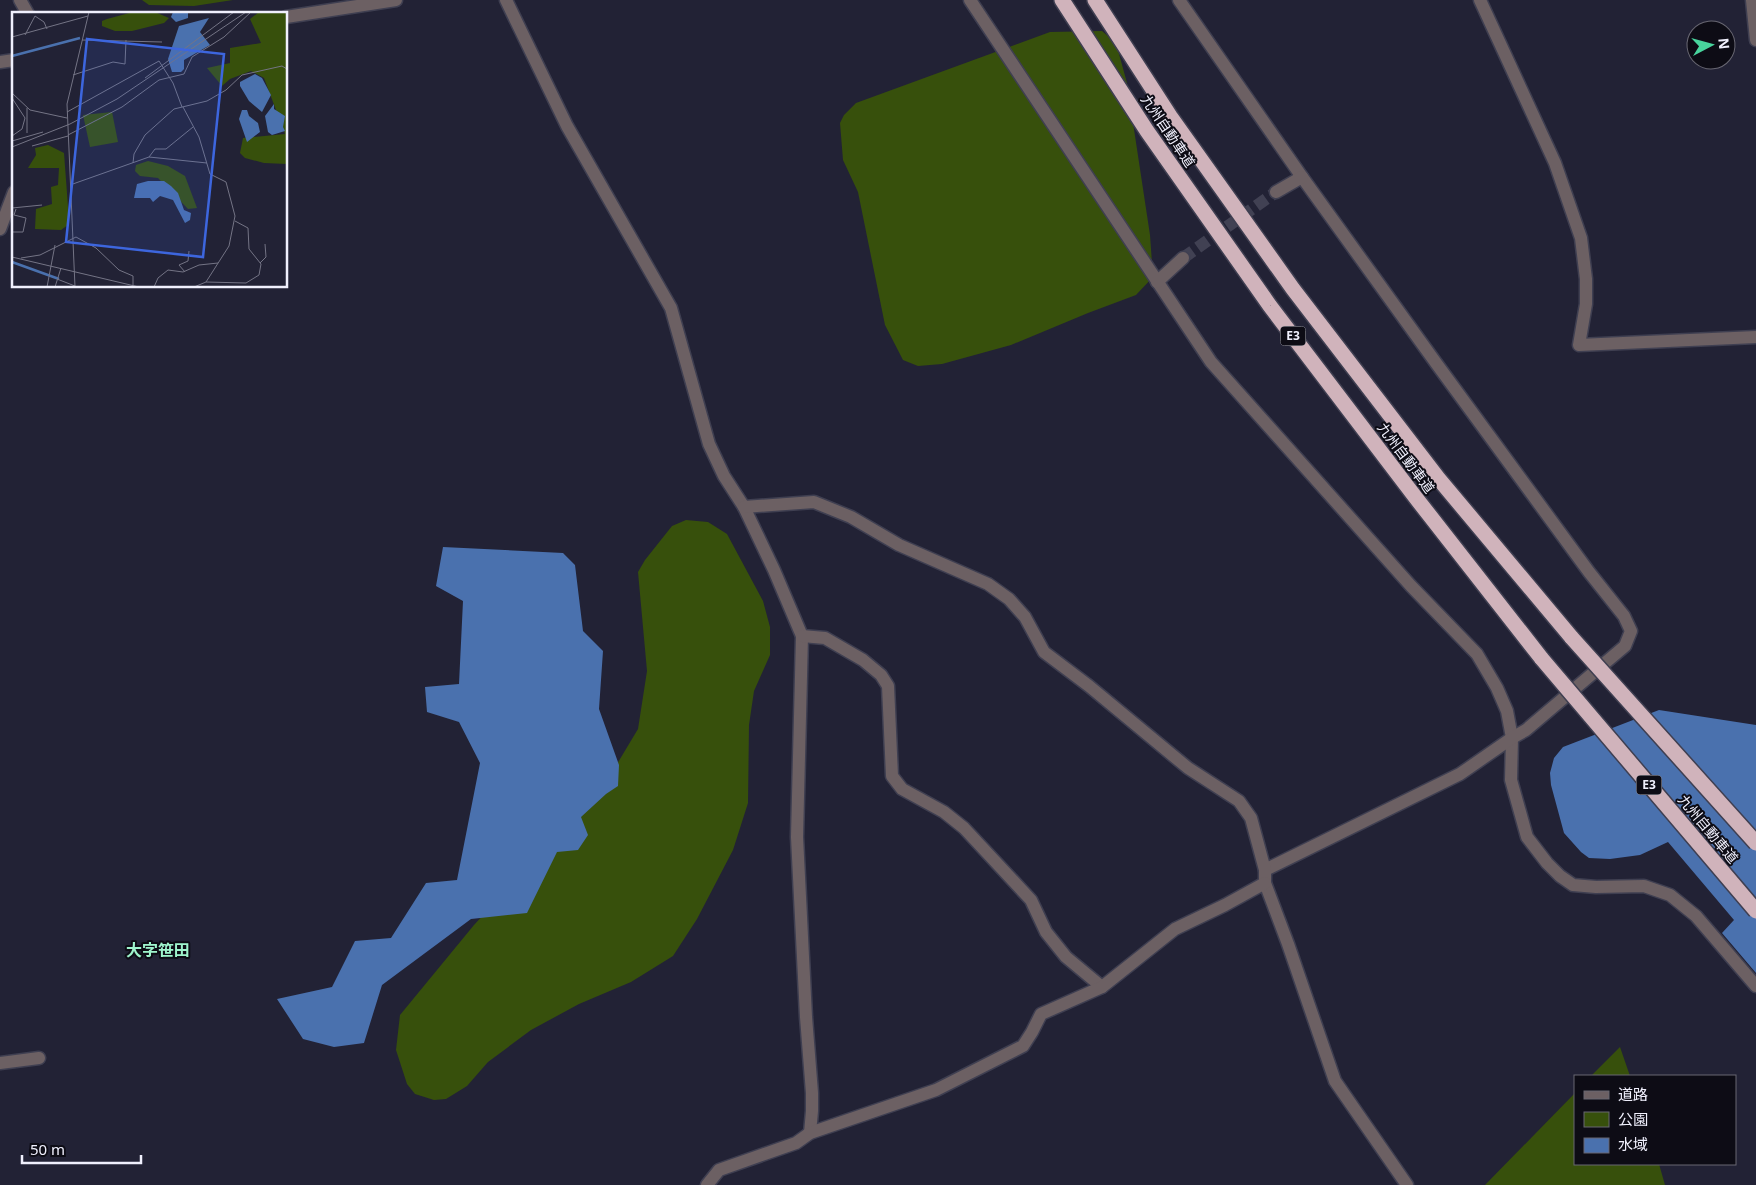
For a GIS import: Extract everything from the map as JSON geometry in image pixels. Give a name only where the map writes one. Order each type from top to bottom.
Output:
[{"type":"highway","name":"九州自動車道","points":[[1062,0],[1147,131],[1270,306],[1416,498],[1542,658],[1756,911]]},
{"type":"highway","name":"九州自動車道","points":[[1095,0],[1170,116],[1293,289],[1438,478],[1572,638],[1756,842]]},
{"type":"street","points":[[20,0],[27,12]]},
{"type":"street","points":[[288,17],[396,0]]},
{"type":"street","points":[[506,0],[567,126],[670,308],[709,444],[724,476],[744,507],[774,570],[802,636],[797,837],[806,1017],[812,1093],[810,1133]]},
{"type":"street","points":[[970,0],[1211,362],[1405,579],[1477,654],[1498,688],[1507,711],[1512,738],[1511,780],[1527,837],[1560,876],[1573,885],[1596,887],[1644,886],[1670,895],[1696,916],[1756,986]]},
{"type":"street","points":[[1179,0],[1302,176],[1577,556],[1624,616],[1631,631],[1625,646],[1526,730],[1460,774],[1265,870]]},
{"type":"street","points":[[1480,0],[1555,163],[1581,238],[1586,279],[1586,304],[1578,345],[1756,337]]},
{"type":"street","points":[[1752,0],[1756,40]]},
{"type":"street","points":[[1276,192],[1302,176]]},
{"type":"street","points":[[0,228],[12,197]]},
{"type":"street","points":[[1157,282],[1183,258]]},
{"type":"street","points":[[744,507],[814,502],[851,517],[899,544],[988,584],[1025,617],[1044,652],[1089,686],[1188,768],[1239,801],[1251,818],[1265,870],[1265,883],[1335,1081],[1407,1185]]},
{"type":"street","points":[[802,636],[825,638],[863,660],[881,674],[888,686],[892,776],[902,788],[944,812],[964,828],[1031,900],[1046,932],[1066,957],[1102,987]]},
{"type":"street","points":[[707,1185],[719,1170],[796,1142],[810,1133],[936,1090],[1023,1046],[1040,1014],[1102,987],[1175,929],[1265,883]]},
{"type":"street","points":[[0,1064],[39,1058]]},
{"type":"green space","points":[[142,0],[233,0],[194,6],[149,5]]},
{"type":"green space","points":[[1102,31],[1116,43],[1127,83],[1150,235],[1153,277],[1136,295],[1011,345],[942,364],[918,366],[903,360],[885,325],[858,192],[843,160],[840,123],[844,115],[856,103],[1050,32]]},
{"type":"green space","points":[[686,520],[708,522],[727,534],[763,601],[770,627],[770,655],[754,691],[749,725],[748,803],[733,850],[697,919],[673,956],[631,982],[579,1004],[531,1030],[488,1062],[467,1086],[446,1099],[434,1100],[415,1094],[407,1084],[396,1050],[400,1015],[474,925],[605,784],[638,729],[647,671],[638,572],[645,560],[672,526]]},
{"type":"green space","points":[[1620,1047],[1630,1075],[1592,1075]]},
{"type":"green space","points":[[1574,1094],[1574,1165],[1659,1165],[1665,1185],[1485,1185]]},
{"type":"water","points":[[443,547],[563,553],[575,565],[583,631],[603,651],[599,709],[619,765],[618,786],[606,794],[581,817],[588,835],[578,850],[557,852],[527,913],[471,919],[382,985],[364,1043],[334,1047],[303,1039],[277,999],[332,987],[355,941],[391,938],[426,883],[457,880],[480,763],[459,722],[427,712],[425,687],[459,684],[463,601],[436,586]]},
{"type":"water","points":[[1659,710],[1756,725],[1756,973],[1722,933],[1734,920],[1668,842],[1640,855],[1610,859],[1589,858],[1564,833],[1551,785],[1550,773],[1554,758],[1563,747]]},
{"type":"tunnel","points":[[1183,258],[1276,192]]},
{"type":"district","name":"大字笹田","points":[[158,950]]}]
